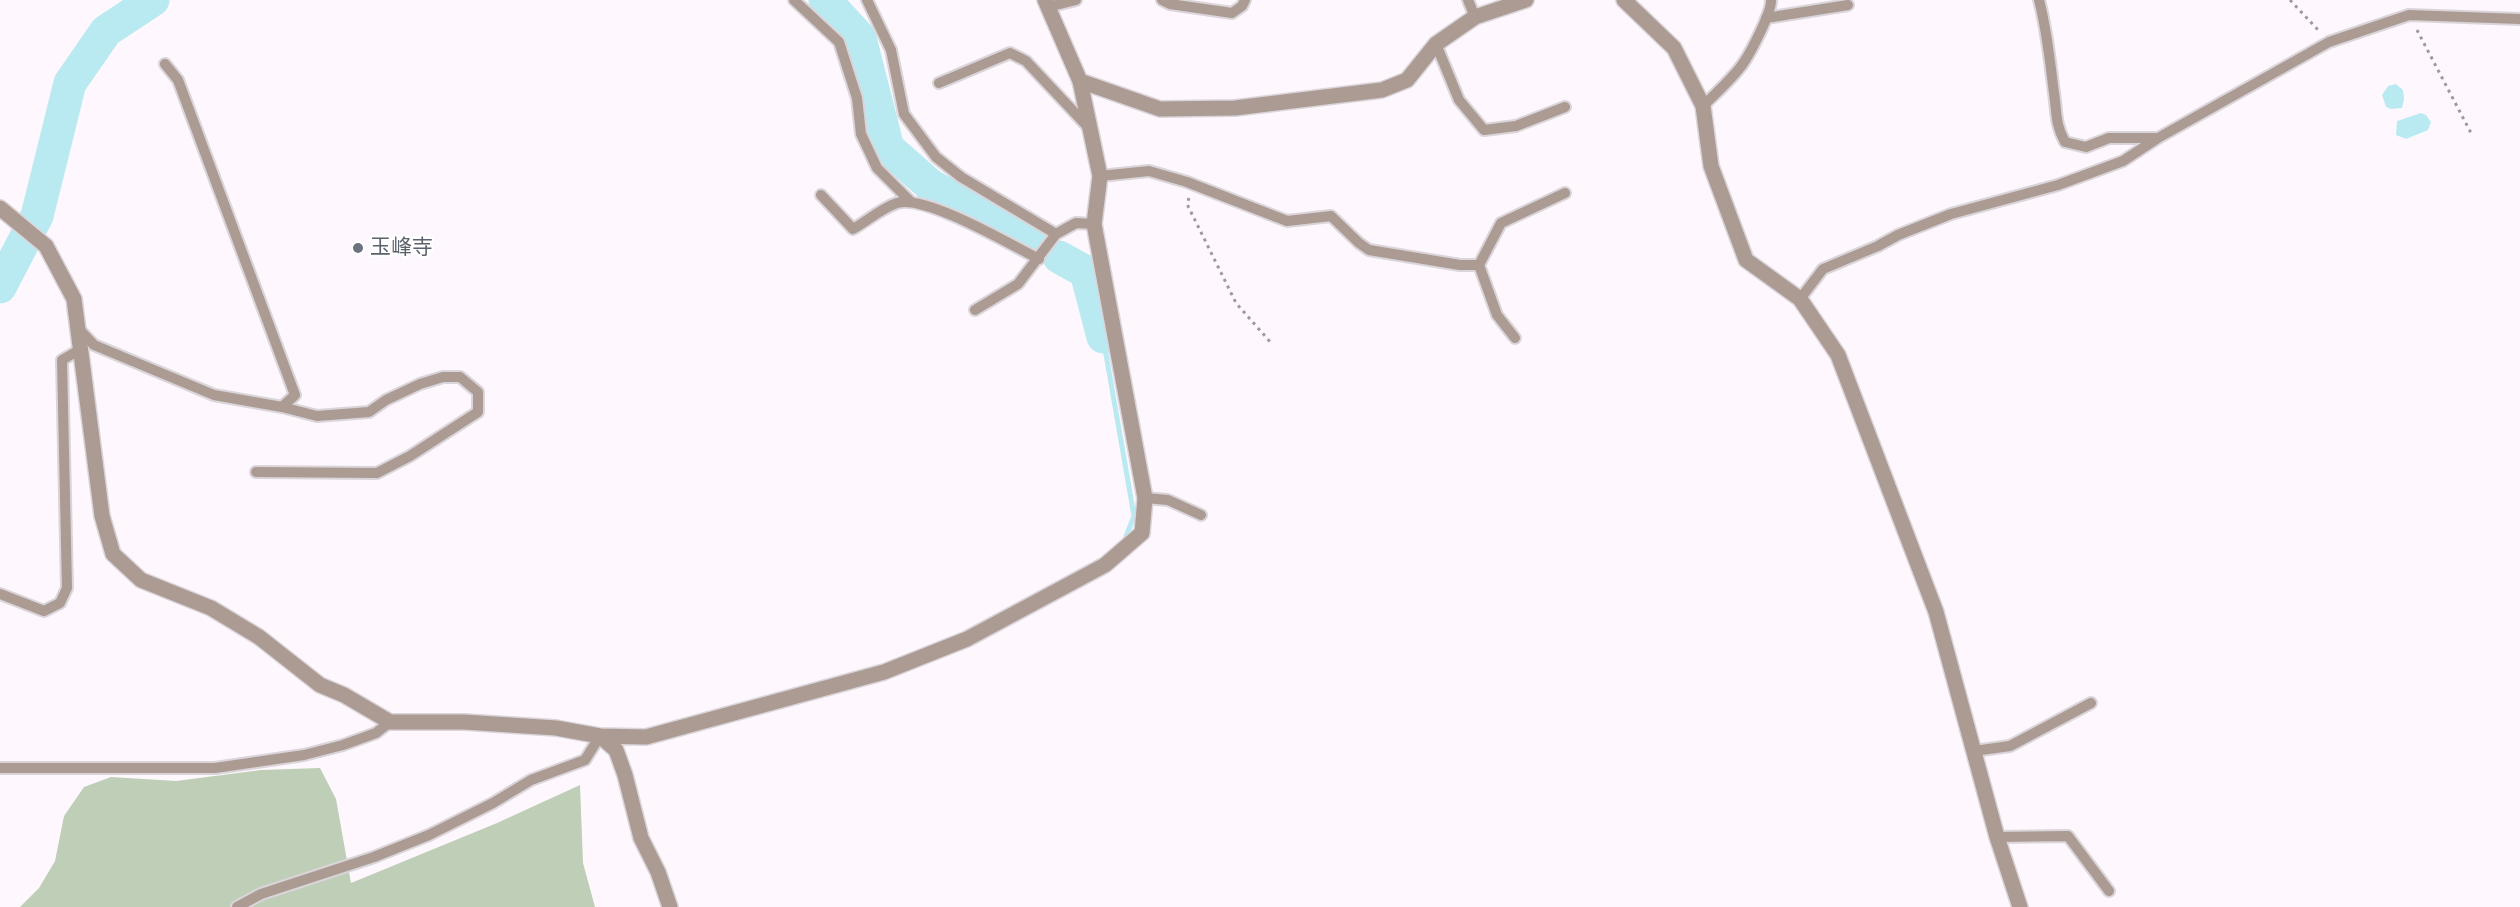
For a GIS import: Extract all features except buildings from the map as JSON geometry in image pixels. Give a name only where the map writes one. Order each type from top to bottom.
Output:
[{"type":"street","points":[[1080,81],[1160,109],[1236,108],[1382,90],[1407,80],[1436,44],[1475,17],[1526,0]]},
{"type":"street","points":[[1624,0],[1674,48],[1703,106],[1711,166],[1746,260],[1800,299],[1843,367],[1936,612],[1997,837],[2020,907]]},
{"type":"street","points":[[4,212],[46,246],[74,299],[102,516],[113,554],[141,580],[212,608],[259,637],[320,685],[344,695],[390,722],[464,722],[556,728],[600,736],[646,737],[884,672],[967,639],[1105,565],[1142,533],[1145,498],[1094,224],[1100,176],[1080,81],[1047,3]]},
{"type":"street","points":[[600,736],[616,750],[641,837],[658,872],[670,907]]},
{"type":"lane","points":[[794,0],[839,42],[857,98],[861,134],[877,168],[911,202]]},
{"type":"lane","points":[[867,0],[891,51],[904,114],[936,157],[961,177],[1056,234]]},
{"type":"lane","points":[[1047,3],[1076,0]]},
{"type":"lane","points":[[1162,0],[1170,4],[1232,13],[1242,6],[1245,0]]},
{"type":"lane","points":[[1468,0],[1475,17]]},
{"type":"lane","points":[[1703,106],[1743,64],[1766,18],[1771,0]]},
{"type":"lane","points":[[2038,0],[2044,22],[2056,104],[2057,127],[2065,142],[2086,147],[2109,138],[2158,138]]},
{"type":"lane","points":[[1766,18],[1848,5]]},
{"type":"lane","points":[[1800,299],[1823,269],[1898,235],[1951,214],[2058,185],[2123,161],[2158,138],[2329,42],[2409,15],[2520,19]]},
{"type":"lane","points":[[1436,44],[1460,100],[1484,130],[1516,126],[1565,107]]},
{"type":"lane","points":[[939,82],[1010,53],[1026,62],[1091,131]]},
{"type":"lane","points":[[165,64],[178,80],[295,395],[282,407]]},
{"type":"lane","points":[[1100,176],[1149,171],[1193,185],[1287,221],[1331,216],[1369,250],[1460,265],[1479,265]]},
{"type":"lane","points":[[1515,338],[1497,315],[1479,265],[1501,223],[1565,193]]},
{"type":"lane","points":[[821,195],[853,229],[898,203],[911,202],[931,206],[1039,259]]},
{"type":"lane","points":[[975,310],[1018,284],[1056,234],[1076,223],[1094,224]]},
{"type":"lane","points":[[78,328],[94,345],[214,394],[317,416],[369,412],[386,400],[420,384],[443,377],[459,377],[478,392],[478,412],[410,456],[377,473],[256,472]]},
{"type":"lane","points":[[0,594],[44,611],[60,603],[68,588],[62,360],[81,349]]},
{"type":"lane","points":[[1145,498],[1168,500],[1201,515]]},
{"type":"lane","points":[[1974,751],[2010,746],[2091,703]]},
{"type":"lane","points":[[0,768],[215,768],[304,755],[343,745],[376,733],[390,722]]},
{"type":"lane","points":[[237,907],[261,894],[374,857],[429,835],[493,803],[531,780],[585,760],[600,736]]},
{"type":"lane","points":[[1997,837],[2068,836],[2109,891]]},
{"type":"path","points":[[2290,0],[2329,42]]},
{"type":"path","points":[[2409,15],[2471,133]]},
{"type":"path","points":[[1193,185],[1187,204],[1236,303],[1272,344]]},
{"type":"green space","points":[[320,768],[336,799],[351,883],[497,823],[580,785],[583,863],[595,907],[20,907],[39,888],[55,861],[64,816],[84,787],[111,777],[176,781],[261,770]]},
{"type":"water","points":[[2396,84],[2403,90],[2404,99],[2402,108],[2391,109],[2386,107],[2382,95],[2388,86]]},
{"type":"water","points":[[2421,113],[2426,115],[2431,122],[2428,130],[2406,139],[2396,135],[2397,121]]},
{"type":"waterway","points":[[0,287],[37,216],[70,83],[106,31],[153,0]]},
{"type":"waterway","points":[[825,0],[860,38],[888,148],[930,185],[1032,242]]},
{"type":"waterway","points":[[1059,257],[1086,272],[1103,337]]},
{"type":"waterway","points":[[1103,337],[1134,516],[1125,539]]},
{"type":"place","name":"玉峰寺","points":[[358,248]]}]
